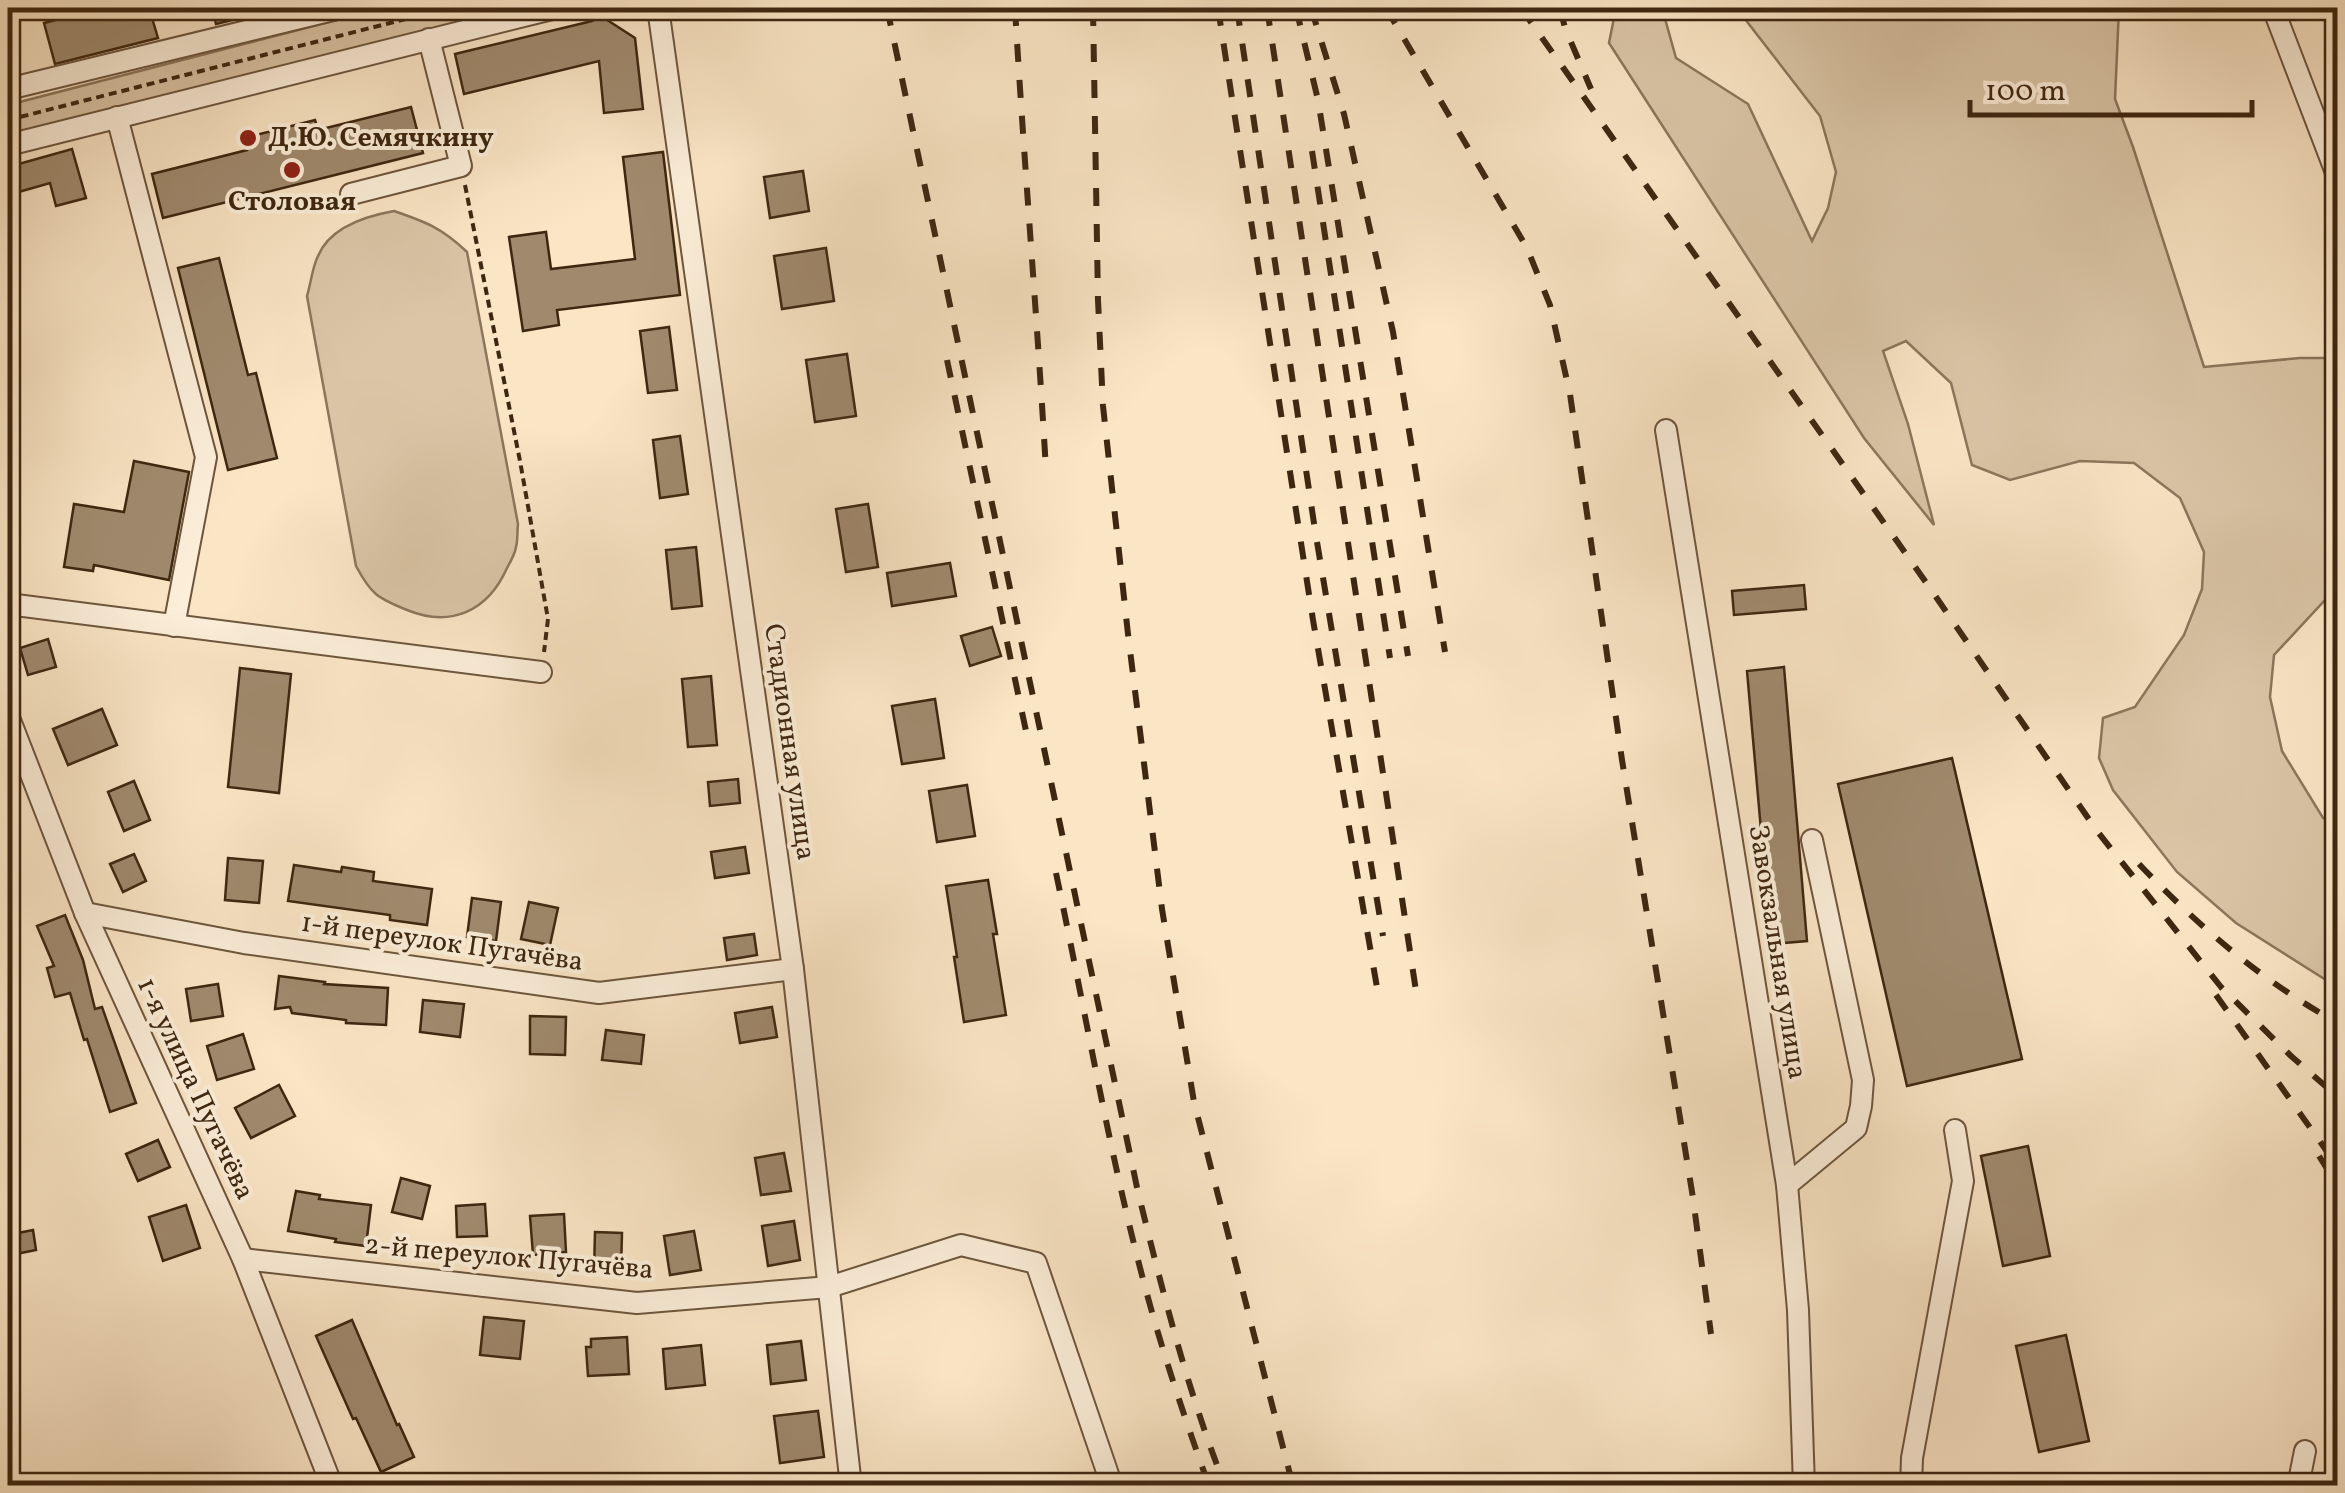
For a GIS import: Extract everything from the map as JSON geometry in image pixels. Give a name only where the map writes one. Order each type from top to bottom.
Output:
[{"type":"street","points":[[8,89],[341,8]]},
{"type":"street","points":[[8,144],[556,8]]},
{"type":"street","name":"Стадионная улица","points":[[658,8],[793,969],[851,1486]]},
{"type":"street","points":[[2273,8],[2338,178]]},
{"type":"street","points":[[351,194],[461,166],[429,39]]},
{"type":"street","points":[[117,117],[206,457],[174,626]]},
{"type":"street","name":"Завокзальная улица","points":[[1666,430],[1787,1185],[1798,1310],[1804,1486]]},
{"type":"street","points":[[8,604],[541,672]]},
{"type":"street","name":"1-я улица Пугачёва","points":[[8,716],[85,913],[243,1259],[332,1486]]},
{"type":"street","points":[[1787,1185],[1856,1128],[1864,1080],[1812,840]]},
{"type":"street","name":"1-й переулок Пугачёва","points":[[85,913],[244,943],[599,993],[793,969]]},
{"type":"street","points":[[1912,1486],[1912,1458],[1964,1180],[1956,1130]]},
{"type":"street","name":"2-й переулок Пугачёва","points":[[243,1259],[637,1302],[829,1287],[961,1244],[1036,1263],[1112,1486]]},
{"type":"street","points":[[2298,1486],[2304,1451]]},
{"type":"path","points":[[8,120],[448,8]]},
{"type":"path","points":[[461,166],[548,619],[541,672]]},
{"type":"shaded area","points":[[383,8],[532,8],[8,139],[8,105]]},
{"type":"shaded area","points":[[1616,8],[1662,8],[1676,58],[1748,104],[1812,241],[1828,208],[1836,172],[1820,116],[1740,8],[2119,8],[2115,99],[2204,367],[2337,358],[2337,587],[2274,655],[2270,697],[2282,751],[2323,818],[2337,822],[2337,987],[2236,923],[2177,872],[2113,790],[2099,758],[2103,718],[2135,707],[2184,635],[2202,589],[2204,552],[2180,498],[2134,463],[2080,461],[2010,480],[1972,465],[1951,383],[1906,341],[1883,351],[1908,424],[1934,525],[1864,438],[1609,43]]},
{"type":"shaded area","points":[[394,211],[433,227],[467,252],[518,524],[515,552],[499,583],[479,605],[453,616],[423,615],[388,602],[371,589],[356,566],[307,296],[316,261],[331,237],[361,220]]},
{"type":"building","points":[[102,8],[149,8],[158,38],[55,64],[44,23]]},
{"type":"building","points":[[212,8],[264,8],[265,12],[216,24]]},
{"type":"building","points":[[601,16],[635,38],[643,109],[604,113],[599,61],[464,94],[455,54]]},
{"type":"building","points":[[411,107],[423,153],[163,218],[152,174],[247,150],[244,138],[315,120],[318,130]]},
{"type":"building","points":[[72,149],[86,198],[56,206],[50,183],[8,195],[8,167]]},
{"type":"building","points":[[663,152],[680,295],[557,310],[559,325],[523,331],[509,237],[546,232],[551,269],[635,259],[623,157]]},
{"type":"building","points":[[803,171],[809,211],[770,218],[764,177]]},
{"type":"building","points":[[826,248],[834,301],[782,309],[774,256]]},
{"type":"building","points":[[219,258],[248,375],[256,373],[277,458],[228,470],[178,268]]},
{"type":"building","points":[[669,327],[677,390],[648,393],[640,331]]},
{"type":"building","points":[[847,354],[856,416],[815,422],[806,360]]},
{"type":"building","points":[[680,436],[688,494],[660,498],[653,440]]},
{"type":"building","points":[[134,461],[189,472],[169,580],[94,565],[93,571],[64,567],[74,504],[124,512]]},
{"type":"building","points":[[868,504],[878,567],[846,572],[836,509]]},
{"type":"building","points":[[696,547],[702,606],[672,609],[666,550]]},
{"type":"building","points":[[950,563],[956,596],[892,606],[887,573]]},
{"type":"building","points":[[1804,585],[1806,609],[1734,615],[1732,591]]},
{"type":"building","points":[[992,627],[1001,656],[970,666],[961,636]]},
{"type":"building","points":[[48,639],[56,667],[28,675],[20,648]]},
{"type":"building","points":[[1784,667],[1807,941],[1771,944],[1747,671]]},
{"type":"building","points":[[240,668],[291,674],[279,793],[228,787]]},
{"type":"building","points":[[711,676],[717,745],[688,747],[682,679]]},
{"type":"building","points":[[935,699],[944,758],[902,764],[892,706]]},
{"type":"building","points":[[102,709],[117,745],[68,765],[53,729]]},
{"type":"building","points":[[1952,758],[2022,1059],[1907,1086],[1838,784]]},
{"type":"building","points":[[738,779],[740,803],[710,806],[708,782]]},
{"type":"building","points":[[134,781],[150,820],[124,831],[108,792]]},
{"type":"building","points":[[967,785],[975,836],[937,842],[929,791]]},
{"type":"building","points":[[745,847],[749,873],[715,878],[711,852]]},
{"type":"building","points":[[134,854],[146,881],[123,892],[110,864]]},
{"type":"building","points":[[228,858],[263,861],[259,903],[225,900]]},
{"type":"building","points":[[294,865],[374,872],[373,881],[432,889],[427,925],[390,920],[390,915],[288,901]]},
{"type":"building","points":[[988,880],[1006,1015],[964,1022],[946,886]]},
{"type":"building","points":[[472,898],[501,902],[496,941],[467,937]]},
{"type":"building","points":[[529,902],[558,908],[550,945],[521,939]]},
{"type":"building","points":[[65,915],[83,960],[95,1009],[102,1007],[136,1103],[110,1112],[70,993],[55,997],[47,968],[54,966],[37,926]]},
{"type":"building","points":[[754,934],[757,955],[727,960],[724,938]]},
{"type":"building","points":[[279,976],[324,984],[388,988],[386,1025],[346,1023],[292,1013],[290,1007],[275,1009]]},
{"type":"building","points":[[218,984],[223,1016],[191,1021],[186,989]]},
{"type":"building","points":[[423,1000],[464,1004],[460,1037],[420,1032]]},
{"type":"building","points":[[772,1007],[777,1037],[740,1043],[735,1013]]},
{"type":"building","points":[[530,1016],[566,1017],[565,1055],[530,1054]]},
{"type":"building","points":[[606,1030],[644,1035],[641,1064],[602,1060]]},
{"type":"building","points":[[243,1034],[254,1069],[217,1080],[207,1046]]},
{"type":"building","points":[[279,1085],[295,1116],[251,1138],[235,1108]]},
{"type":"building","points":[[158,1140],[170,1167],[138,1181],[126,1154]]},
{"type":"building","points":[[2028,1146],[2050,1256],[2003,1266],[1981,1156]]},
{"type":"building","points":[[784,1153],[791,1191],[761,1195],[755,1158]]},
{"type":"building","points":[[401,1178],[430,1186],[422,1219],[392,1212]]},
{"type":"building","points":[[296,1191],[320,1195],[319,1199],[371,1205],[366,1246],[288,1231]]},
{"type":"building","points":[[485,1204],[487,1236],[457,1237],[456,1206]]},
{"type":"building","points":[[186,1205],[200,1248],[163,1261],[149,1217]]},
{"type":"building","points":[[564,1214],[566,1252],[533,1255],[530,1216]]},
{"type":"building","points":[[794,1221],[800,1260],[768,1266],[762,1226]]},
{"type":"building","points":[[33,1230],[36,1250],[11,1255],[8,1235]]},
{"type":"building","points":[[694,1231],[701,1270],[670,1275],[664,1236]]},
{"type":"building","points":[[595,1232],[622,1233],[621,1272],[594,1271]]},
{"type":"building","points":[[484,1317],[524,1321],[520,1359],[480,1355]]},
{"type":"building","points":[[352,1320],[414,1457],[381,1472],[316,1336]]},
{"type":"building","points":[[2066,1335],[2089,1441],[2039,1452],[2016,1346]]},
{"type":"building","points":[[627,1337],[629,1374],[588,1376],[586,1347],[591,1347],[591,1339]]},
{"type":"building","points":[[801,1341],[806,1380],[771,1384],[767,1345]]},
{"type":"building","points":[[701,1345],[705,1385],[666,1389],[663,1349]]},
{"type":"building","points":[[818,1411],[824,1457],[780,1463],[774,1416]]},
{"type":"railway","points":[[887,8],[1138,1192],[1187,1377],[1225,1486]]},
{"type":"railway","points":[[1015,8],[1046,470]]},
{"type":"railway","points":[[1093,8],[1103,406],[1162,909],[1194,1102],[1293,1486]]},
{"type":"railway","points":[[1218,8],[1313,620],[1378,993]]},
{"type":"railway","points":[[1237,8],[1315,530],[1383,936]]},
{"type":"railway","points":[[1267,8],[1416,991]]},
{"type":"railway","points":[[1296,8],[1318,100],[1408,656]]},
{"type":"railway","points":[[1311,8],[1344,114],[1393,332],[1445,652]]},
{"type":"railway","points":[[1386,8],[1527,248],[1550,305],[1570,394],[1711,1334]]},
{"type":"railway","points":[[1521,8],[2097,831],[2221,987],[2338,1097]]},
{"type":"railway","points":[[1560,8],[1591,89]]},
{"type":"railway","points":[[1312,151],[1390,658]]},
{"type":"railway","points":[[947,360],[1026,731]]},
{"type":"railway","points":[[2139,864],[2233,951],[2284,990],[2338,1023]]},
{"type":"railway","points":[[1056,873],[1131,1232],[1166,1359],[1209,1486]]},
{"type":"railway","points":[[2216,995],[2338,1167]]},
{"type":"railway","points":[[2319,1156],[2338,1186]]},
{"type":"place","name":"Д.Ю. Семячкину","points":[[248,138]]},
{"type":"place","name":"Столовая","points":[[292,170]]}]
